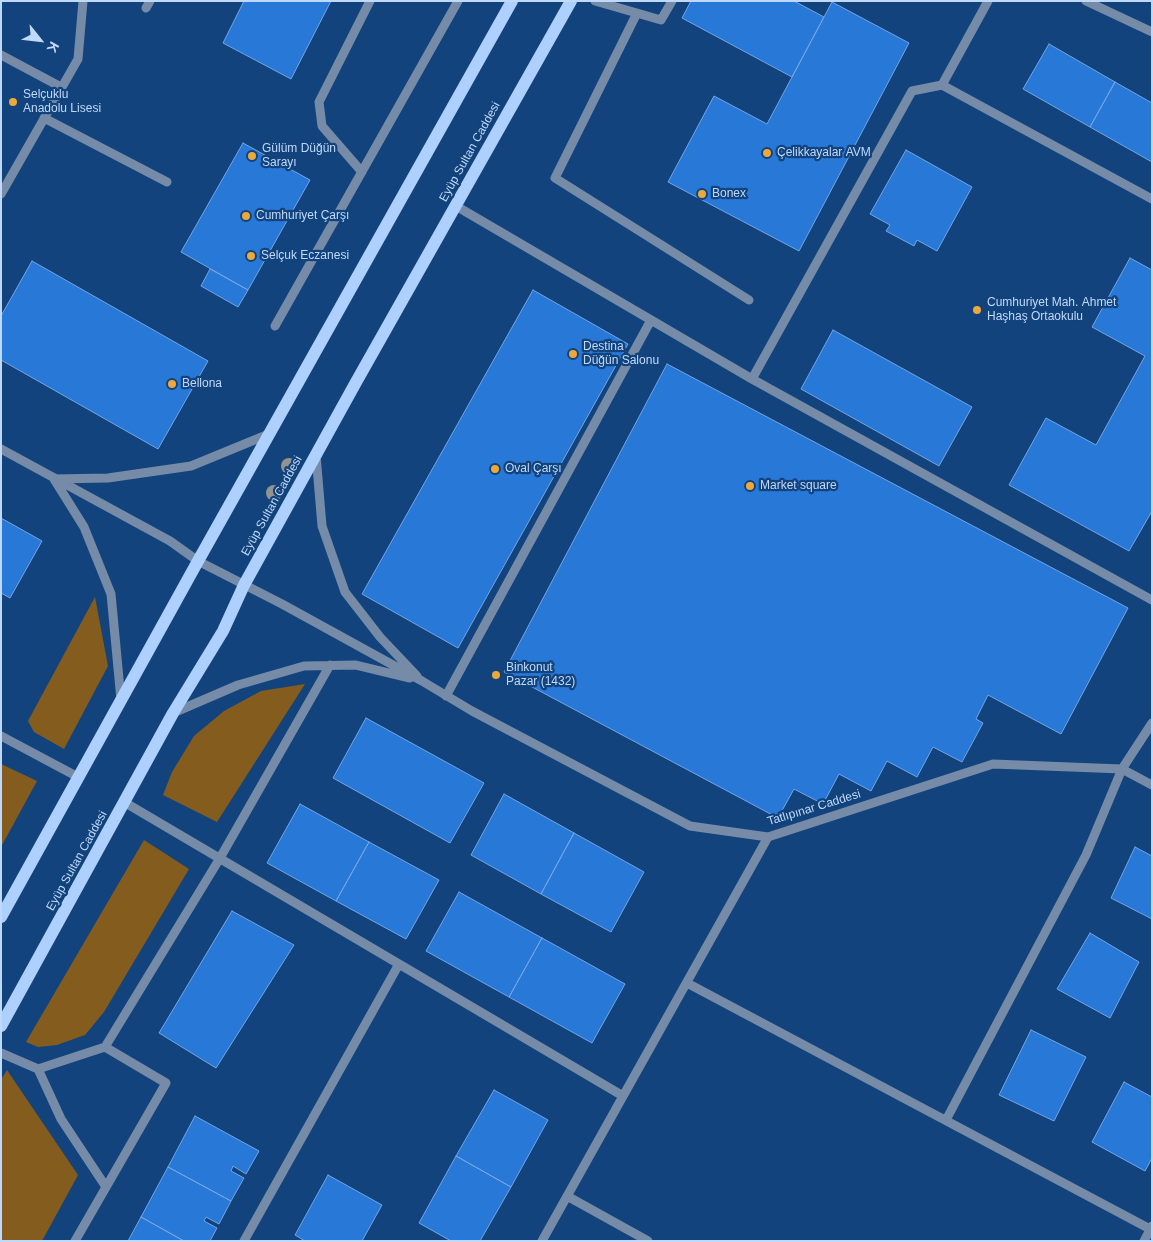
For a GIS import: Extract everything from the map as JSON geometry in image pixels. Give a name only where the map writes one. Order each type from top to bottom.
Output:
[{"type":"main road","points":[[1,917],[512,1]]},
{"type":"main road","name":"Eyüp Sultan Caddesi","points":[[1,1026],[173,713],[223,631],[244,585],[316,455],[571,1]]},
{"type":"street","points":[[1,194],[78,59],[83,1]]},
{"type":"street","points":[[362,172],[322,126],[319,102],[370,1]]},
{"type":"street","points":[[276,326],[458,1]]},
{"type":"street","points":[[595,1],[661,20],[672,1]]},
{"type":"street","points":[[942,85],[988,1]]},
{"type":"street","points":[[1086,1],[1152,32]]},
{"type":"street","points":[[637,13],[555,178],[749,300]]},
{"type":"street","points":[[1,55],[61,87]]},
{"type":"street","points":[[752,379],[912,91],[942,85],[1152,199]]},
{"type":"street","points":[[44,118],[167,182]]},
{"type":"street","points":[[456,206],[752,379],[1152,600]]},
{"type":"street","points":[[446,696],[651,320]]},
{"type":"street","points":[[54,479],[108,478],[191,466],[269,434]]},
{"type":"street","points":[[1,449],[170,540],[198,561],[422,681]]},
{"type":"street","points":[[316,455],[322,526],[345,592],[380,637],[422,681]]},
{"type":"street","points":[[54,479],[84,527],[111,594],[121,700]]},
{"type":"street","points":[[1,1053],[38,1069],[105,1047],[220,858],[330,665]]},
{"type":"street","points":[[173,713],[238,684],[304,666],[356,665],[422,681]]},
{"type":"street","name":"Tatlıpınar Caddesi","points":[[422,681],[472,711],[690,826],[768,837],[993,764],[1122,769],[1152,785]]},
{"type":"street","points":[[946,1120],[1086,855],[1122,769],[1152,723]]},
{"type":"street","points":[[1,736],[78,777]]},
{"type":"street","points":[[124,802],[624,1096]]},
{"type":"street","points":[[542,1241],[768,837]]},
{"type":"street","points":[[244,1241],[399,964]]},
{"type":"street","points":[[687,983],[1151,1227],[1144,1241]]},
{"type":"street","points":[[75,1241],[166,1083],[105,1047]]},
{"type":"street","points":[[38,1069],[61,1119],[106,1187]]},
{"type":"street","points":[[567,1196],[648,1241]]},
{"type":"shaded area","points":[[95,597],[108,666],[64,749],[34,732],[28,721]]},
{"type":"shaded area","points":[[305,684],[217,822],[163,795],[172,772],[194,736],[224,711],[261,691]]},
{"type":"shaded area","points":[[1,764],[37,781],[1,847]]},
{"type":"shaded area","points":[[144,840],[189,869],[104,1012],[85,1035],[57,1045],[38,1047],[26,1042]]},
{"type":"shaded area","points":[[7,1070],[78,1175],[42,1241],[1,1241],[1,1080]]},
{"type":"building","points":[[244,1],[331,1],[291,79],[223,43]]},
{"type":"building","points":[[691,1],[794,1],[824,17],[792,77],[682,18]]},
{"type":"building","name":"Çelikkayalar AVM","points":[[832,2],[909,43],[799,251],[668,182],[714,96],[767,124]]},
{"type":"building","points":[[1049,44],[1115,82],[1090,127],[1023,89]]},
{"type":"building","points":[[1115,82],[1152,103],[1152,162],[1090,127]]},
{"type":"building","name":"Cumhuriyet Çarşı","points":[[243,143],[310,180],[248,290],[181,252]]},
{"type":"building","points":[[906,150],[972,187],[937,251],[917,240],[914,246],[886,231],[890,225],[870,214]]},
{"type":"building","points":[[1130,258],[1152,270],[1152,511],[1129,551],[1009,485],[1046,418],[1096,445],[1145,356],[1092,327]]},
{"type":"building","points":[[32,261],[208,361],[158,449],[1,360],[1,316]]},
{"type":"building","points":[[210,269],[248,290],[238,307],[201,286]]},
{"type":"building","name":"Oval Çarşı","points":[[533,290],[628,344],[458,648],[362,594]]},
{"type":"building","points":[[833,330],[972,407],[939,466],[801,389]]},
{"type":"building","name":"Market square","points":[[667,364],[1128,608],[1061,734],[988,695],[976,719],[983,723],[962,762],[933,747],[917,777],[887,761],[871,791],[839,774],[823,804],[794,789],[778,818],[504,672]]},
{"type":"building","points":[[1,518],[42,541],[10,598],[1,593]]},
{"type":"building","points":[[366,718],[484,783],[450,843],[333,778]]},
{"type":"building","points":[[504,794],[574,833],[541,894],[471,855]]},
{"type":"building","points":[[300,804],[369,842],[336,901],[267,863]]},
{"type":"building","points":[[574,833],[644,872],[611,932],[541,894]]},
{"type":"building","points":[[369,842],[439,880],[406,939],[336,901]]},
{"type":"building","points":[[1135,847],[1152,856],[1152,919],[1111,898]]},
{"type":"building","points":[[459,892],[542,938],[509,997],[426,951]]},
{"type":"building","points":[[232,911],[294,945],[216,1068],[159,1033]]},
{"type":"building","points":[[1090,933],[1139,962],[1110,1018],[1057,989]]},
{"type":"building","points":[[542,938],[625,984],[592,1043],[509,997]]},
{"type":"building","points":[[1031,1030],[1086,1057],[1054,1121],[999,1095]]},
{"type":"building","points":[[1124,1082],[1152,1097],[1152,1158],[1145,1171],[1092,1142]]},
{"type":"building","points":[[494,1090],[548,1120],[511,1187],[456,1156]]},
{"type":"building","points":[[195,1116],[259,1151],[246,1174],[233,1166],[231,1171],[244,1178],[231,1201],[168,1167]]},
{"type":"building","points":[[456,1156],[511,1187],[480,1241],[451,1241],[419,1223]]},
{"type":"building","points":[[168,1167],[231,1201],[219,1224],[206,1217],[204,1221],[217,1228],[210,1241],[184,1241],[141,1217]]},
{"type":"building","points":[[328,1175],[382,1205],[362,1241],[305,1241],[295,1235]]},
{"type":"building","points":[[141,1217],[184,1241],[128,1241]]},
{"type":"place","name":"Selçuklu Anadolu Lisesi","points":[[13,102]]},
{"type":"place","name":"Çelikkayalar AVM","points":[[767,153]]},
{"type":"place","name":"Gülüm Düğün Sarayı","points":[[252,156]]},
{"type":"place","name":"Bonex","points":[[702,194]]},
{"type":"place","name":"Cumhuriyet Çarşı","points":[[246,216]]},
{"type":"place","name":"Selçuk Eczanesi","points":[[251,256]]},
{"type":"place","name":"Cumhuriyet Mah. Ahmet Haşhaş Ortaokulu","points":[[977,310]]},
{"type":"place","name":"Destina Düğün Salonu","points":[[573,354]]},
{"type":"place","name":"Bellona","points":[[172,384]]},
{"type":"place","name":"Oval Çarşı","points":[[495,469]]},
{"type":"place","name":"Market square","points":[[750,486]]},
{"type":"place","name":"Binkonut Pazar (1432)","points":[[496,675]]}]
